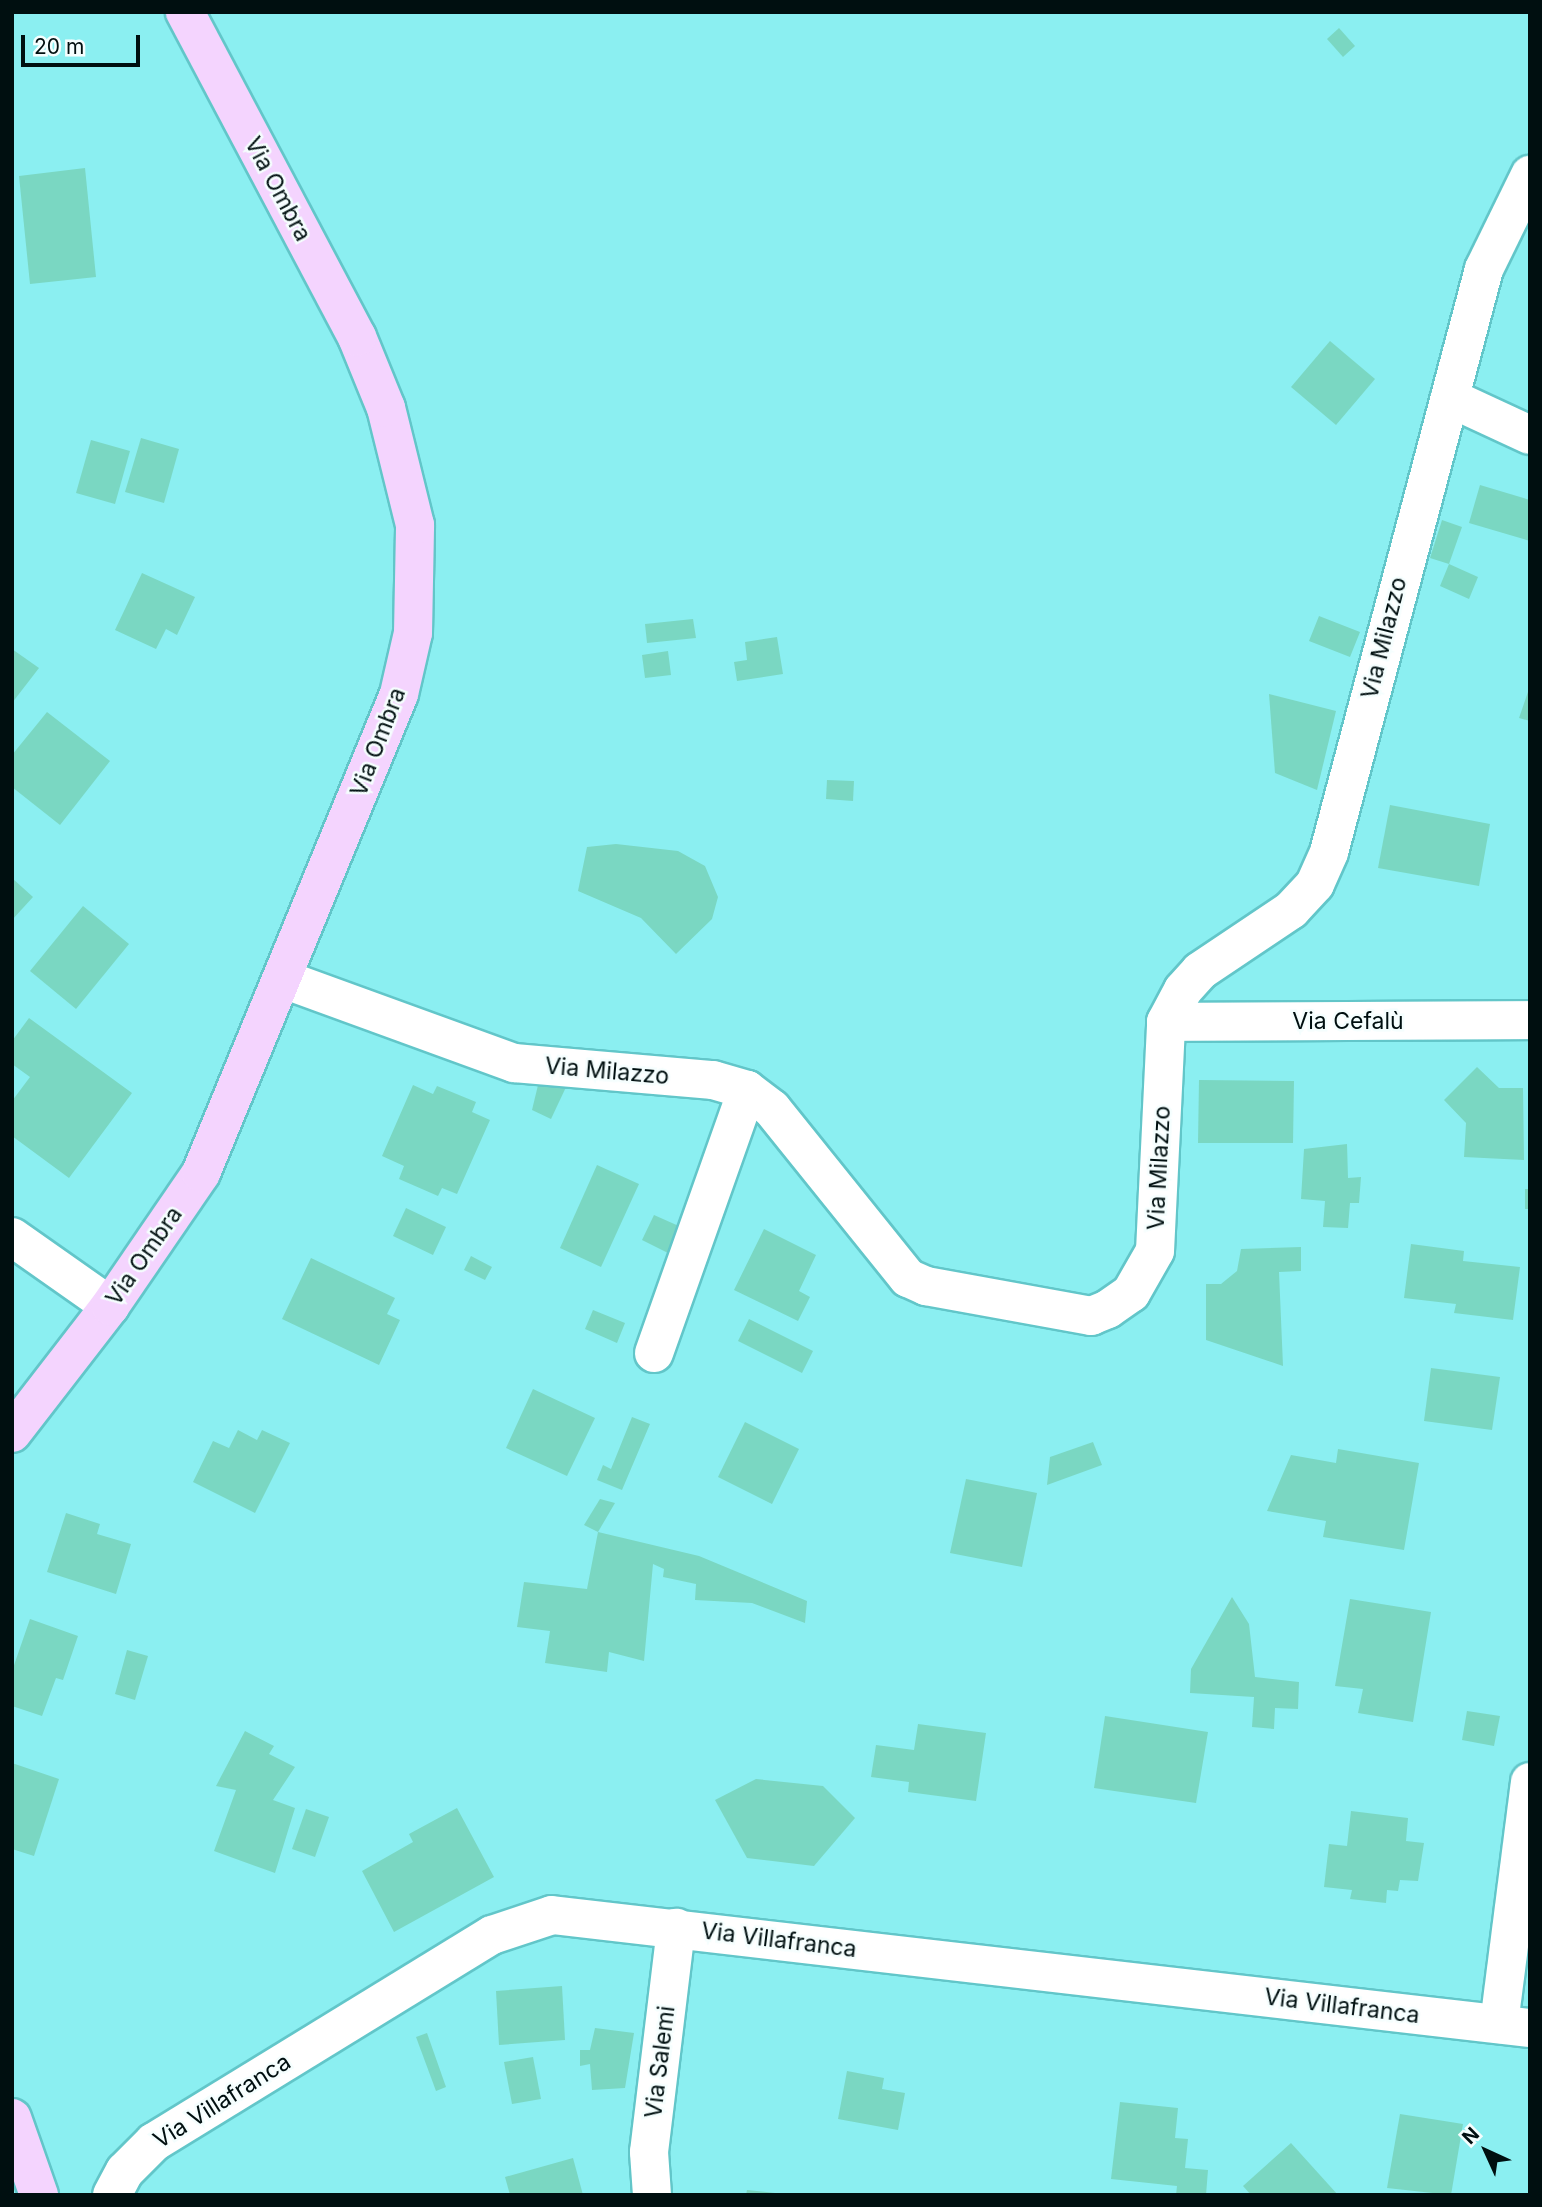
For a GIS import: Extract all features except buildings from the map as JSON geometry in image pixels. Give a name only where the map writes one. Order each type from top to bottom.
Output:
[{"type":"main road","name":"Via Ombra","points":[[12,1433],[110,1306],[201,1173],[399,694],[413,633],[415,525],[386,408],[357,337],[185,12]]},
{"type":"main road","points":[[12,2118],[38,2195]]},
{"type":"street","name":"Via Milazzo","points":[[283,979],[514,1063],[713,1080],[747,1090],[772,1110],[908,1278],[926,1286],[1091,1316],[1131,1293],[1155,1251],[1166,1022],[1183,990],[1200,971],[1291,909],[1315,884],[1329,852],[1484,269],[1530,175]]},
{"type":"street","points":[[1450,398],[1530,435]]},
{"type":"street","name":"Via Cefalù","points":[[1166,1022],[1530,1020]]},
{"type":"street","points":[[654,1353],[747,1090]]},
{"type":"street","points":[[12,1237],[110,1306]]},
{"type":"street","points":[[1514,2026],[1530,1782]]},
{"type":"street","name":"Via Villafranca","points":[[112,2195],[125,2171],[154,2142],[492,1935],[552,1915],[1514,2026]]},
{"type":"street","name":"Via Salemi","points":[[652,2195],[649,2152],[676,1928]]}]
